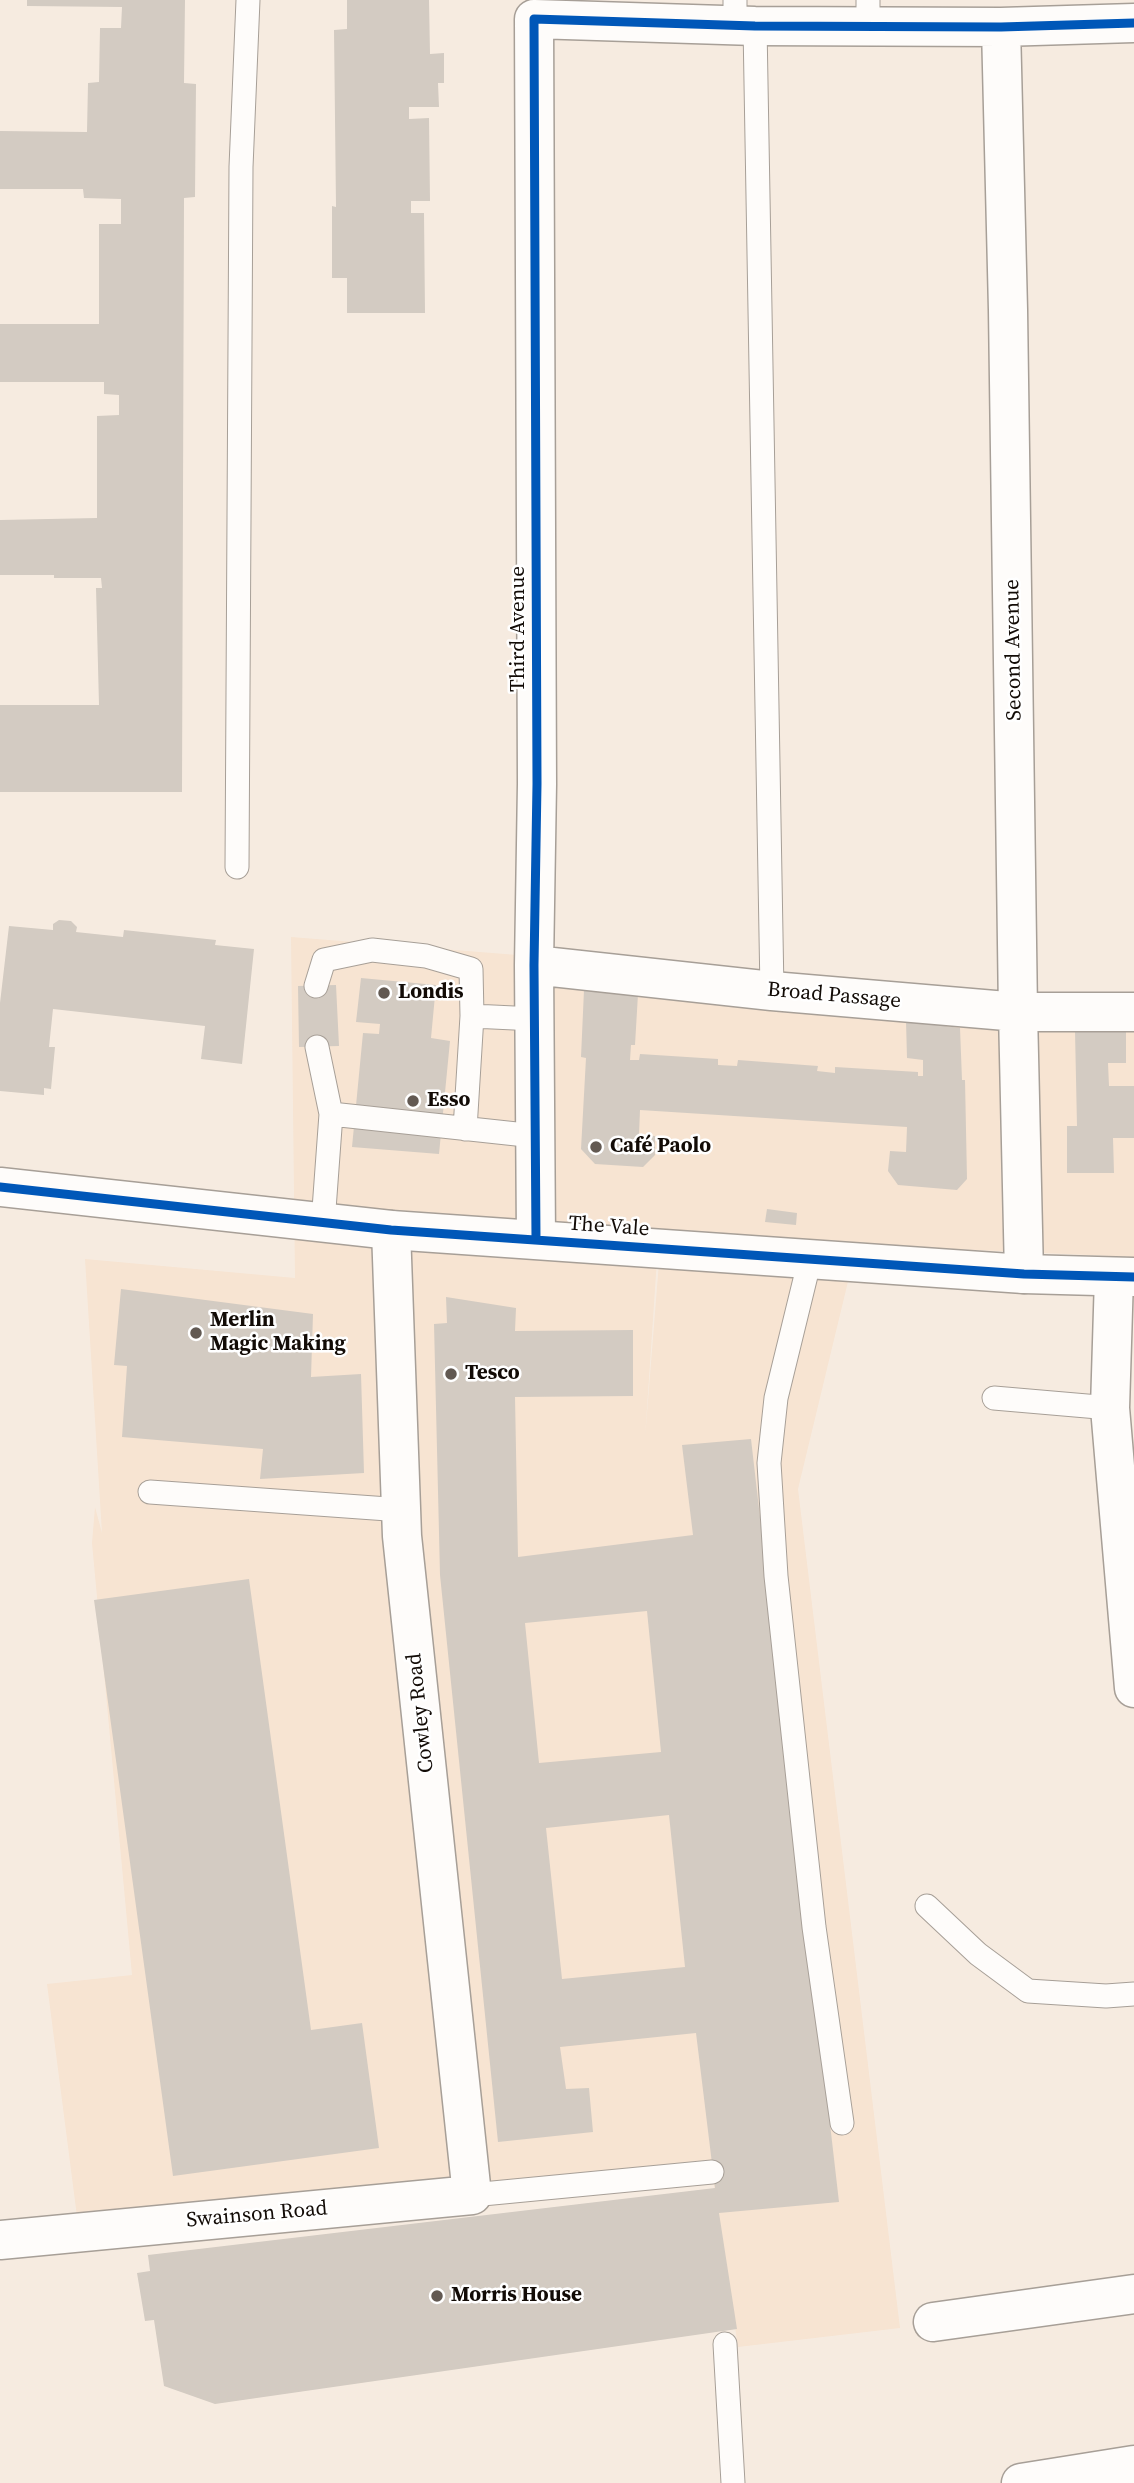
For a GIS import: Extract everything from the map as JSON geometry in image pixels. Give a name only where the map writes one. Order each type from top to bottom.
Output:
[{"type":"street","points":[[742,17],[868,13],[1000,27],[1134,23]]},
{"type":"street","name":"Third Avenue","points":[[536,1239],[534,19],[742,17]]},
{"type":"street","name":"Second Avenue","points":[[1000,27],[1014,645],[1024,1274]]},
{"type":"street","name":"Broad Passage","points":[[534,965],[1018,1012],[1134,1012]]},
{"type":"street","name":"The Vale","points":[[0,1187],[391,1230],[1024,1274],[1124,1277]]},
{"type":"street","name":"Cowley Road","points":[[391,1230],[404,1550],[472,2195]]},
{"type":"street","points":[[1124,1277],[1110,1408],[1134,1688]]},
{"type":"street","name":"Swainson Road","points":[[0,2240],[472,2195]]},
{"type":"street","points":[[933,2322],[1134,2294]]},
{"type":"street","points":[[1021,2483],[1134,2465]]},
{"type":"lane","points":[[237,867],[241,167],[248,0]]},
{"type":"lane","points":[[742,17],[772,990]]},
{"type":"lane","points":[[316,986],[324,960],[372,950],[426,956],[471,969],[472,1016],[465,1129]]},
{"type":"lane","points":[[472,1016],[535,1020]]},
{"type":"lane","points":[[317,1047],[331,1114],[323,1223]]},
{"type":"lane","points":[[331,1114],[535,1136]]},
{"type":"lane","points":[[810,1259],[776,1398],[769,1462],[776,1576],[812,1913],[842,2123]]},
{"type":"lane","points":[[994,1398],[1110,1408]]},
{"type":"lane","points":[[150,1492],[401,1510]]},
{"type":"lane","points":[[927,1906],[978,1954],[1028,1991],[1106,1996],[1134,1994]]},
{"type":"lane","name":"Swainson Road","points":[[472,2195],[712,2172]]},
{"type":"lane","points":[[724,2344],[733,2483]]},
{"type":"shaded area","points":[[291,937],[1134,1004],[1134,1257],[662,1236],[658,1244],[645,1438],[660,1250],[852,1265],[798,1489],[900,2328],[738,2347],[712,2172],[79,2232],[47,1984],[132,1975],[92,1543],[95,1507],[102,1533],[85,1259],[295,1278]]},
{"type":"building","points":[[27,0],[185,0],[184,83],[196,84],[195,197],[184,198],[182,792],[0,792],[0,705],[99,705],[96,588],[102,588],[101,578],[0,575],[0,520],[97,518],[97,416],[119,415],[119,395],[104,394],[104,382],[0,382],[0,324],[99,324],[99,224],[121,224],[121,199],[84,198],[83,189],[0,189],[0,131],[87,132],[88,83],[99,82],[100,28],[121,28],[122,7],[27,6]]},
{"type":"building","points":[[347,0],[429,0],[430,54],[444,53],[444,83],[438,83],[439,107],[409,107],[409,119],[429,118],[430,201],[411,201],[411,213],[424,213],[425,313],[347,313],[347,278],[332,278],[332,206],[336,207],[334,30],[347,29]]},
{"type":"building","points":[[59,920],[71,921],[77,927],[76,932],[123,937],[124,930],[216,940],[215,945],[254,949],[242,1064],[201,1059],[205,1026],[53,1009],[49,1047],[55,1047],[51,1089],[44,1088],[44,1095],[0,1091],[0,1003],[9,926],[53,930],[53,924]]},
{"type":"building","points":[[361,978],[436,985],[431,1038],[450,1041],[439,1154],[352,1147],[363,1033],[379,1034],[380,1024],[356,1022]]},
{"type":"building","points":[[336,985],[339,1046],[299,1047],[298,986]]},
{"type":"building","points":[[584,990],[638,994],[635,1045],[631,1045],[630,1060],[639,1060],[640,1054],[718,1059],[718,1065],[737,1066],[738,1060],[818,1066],[817,1071],[835,1073],[835,1067],[918,1072],[918,1076],[923,1076],[923,1060],[907,1058],[906,1021],[960,1028],[962,1080],[965,1080],[967,1179],[957,1190],[898,1185],[888,1171],[890,1151],[906,1152],[907,1127],[640,1110],[639,1135],[655,1136],[655,1155],[643,1167],[595,1164],[581,1149],[586,1058],[581,1057]]},
{"type":"building","points":[[1075,1031],[1126,1032],[1126,1063],[1108,1063],[1109,1086],[1134,1086],[1134,1138],[1113,1138],[1114,1173],[1067,1173],[1067,1126],[1077,1126]]},
{"type":"building","points":[[767,1209],[797,1213],[796,1225],[765,1222]]},
{"type":"building","points":[[121,1289],[313,1314],[311,1377],[361,1374],[364,1473],[260,1479],[263,1449],[122,1437],[127,1366],[114,1365]]},
{"type":"building","points":[[446,1297],[516,1308],[515,1331],[633,1330],[633,1396],[515,1397],[518,1557],[693,1535],[682,1445],[751,1439],[839,2202],[719,2213],[737,2329],[215,2404],[164,2386],[154,2320],[145,2321],[137,2273],[150,2271],[148,2255],[715,2188],[696,2033],[560,2047],[566,2089],[589,2088],[593,2132],[498,2142],[440,1575],[434,1324],[447,1323]],"holes":[[[647,1611],[661,1752],[539,1763],[525,1623]],[[669,1815],[685,1967],[562,1979],[546,1828]]]},
{"type":"building","points":[[249,1579],[311,2030],[362,2023],[379,2148],[173,2176],[94,1600]]},
{"type":"cycle path","points":[[536,1239],[534,19],[755,26],[1001,27],[1134,23]]},
{"type":"cycle path","points":[[0,1187],[391,1230],[1024,1274],[1134,1277]]},
{"type":"place","name":"Londis","points":[[384,993]]},
{"type":"place","name":"Esso","points":[[413,1101]]},
{"type":"place","name":"Café Paolo","points":[[596,1147]]},
{"type":"place","name":"Merlin Magic Making","points":[[196,1333]]},
{"type":"place","name":"Tesco","points":[[451,1374]]},
{"type":"place","name":"Morris House","points":[[437,2296]]}]
